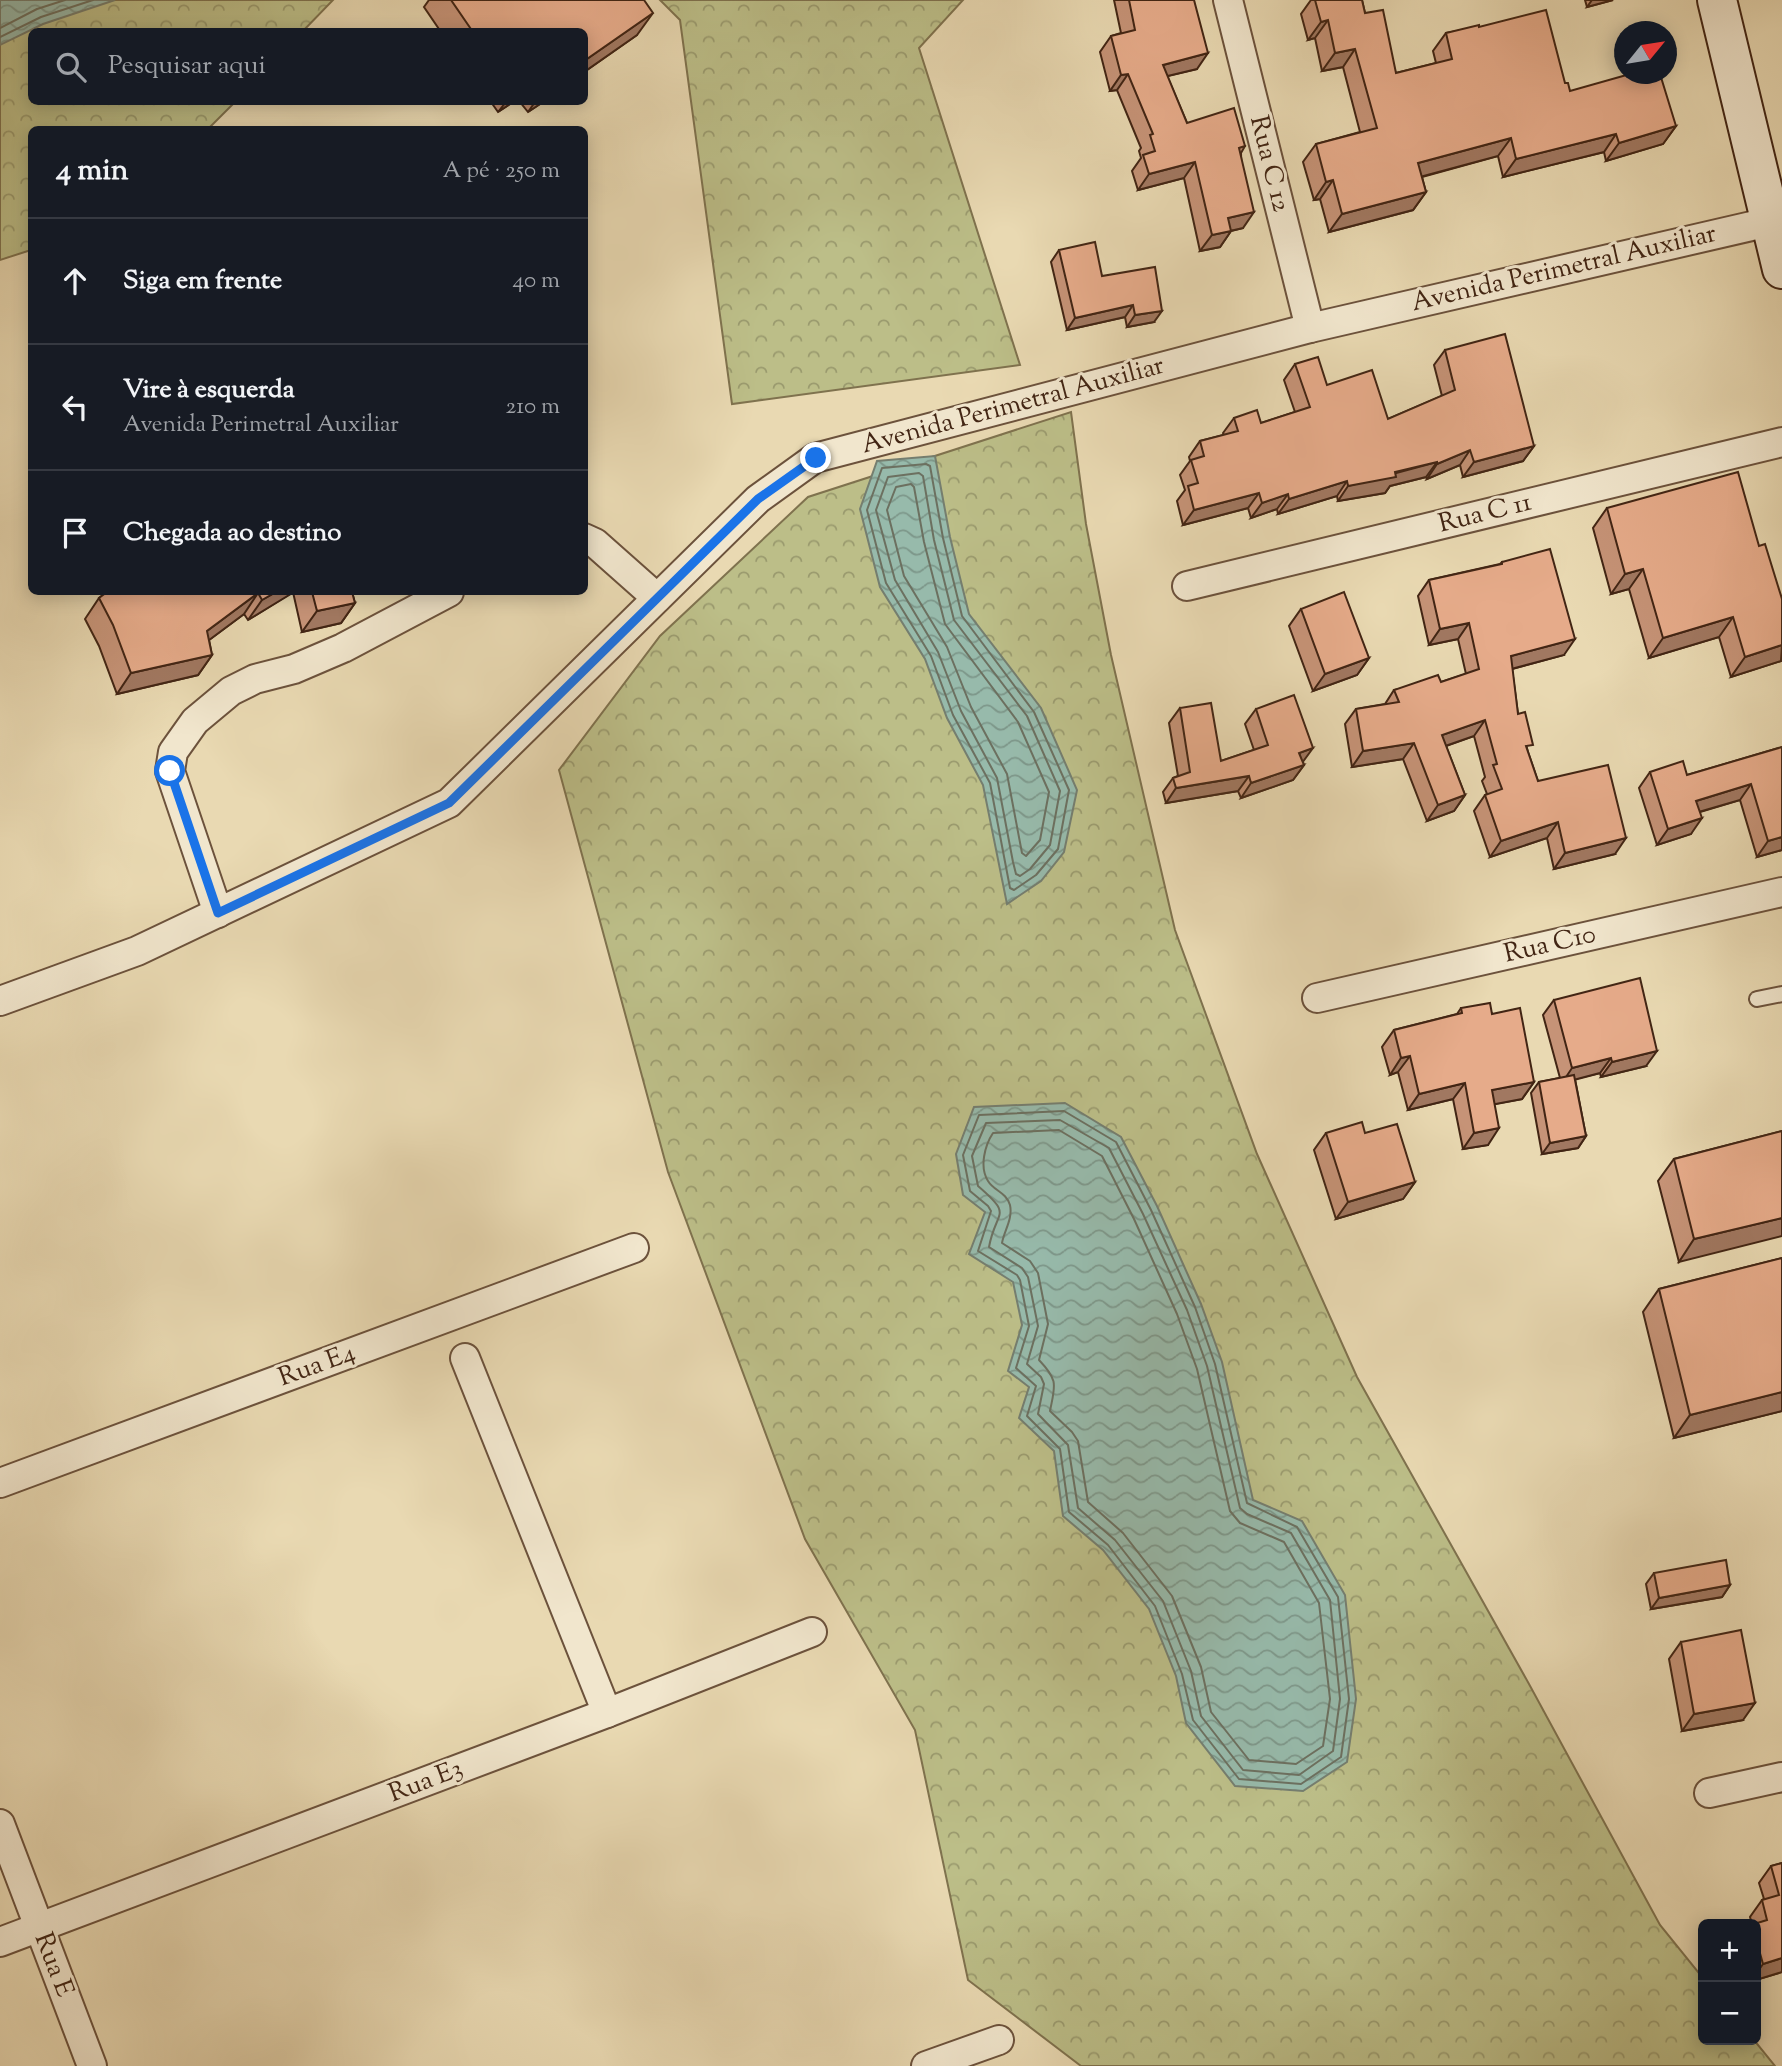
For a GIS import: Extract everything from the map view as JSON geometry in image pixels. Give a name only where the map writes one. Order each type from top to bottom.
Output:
[{"type":"street","name":"Rua C 12","points":[[1228,0],[1310,328]]},
{"type":"street","points":[[1717,0],[1777,220],[1782,269]]},
{"type":"street","name":"Avenida Perimetral Auxiliar","points":[[0,1001],[137,951],[449,803],[758,499],[816,458],[1310,328],[1777,220]]},
{"type":"street","name":"Rua C 11","points":[[1187,586],[1782,442]]},
{"type":"street","points":[[588,540],[657,598]]},
{"type":"street","points":[[218,913],[170,771],[173,751],[195,721],[231,691],[255,679],[294,669],[343,648],[443,595]]},
{"type":"street","name":"Rua C10","points":[[1317,998],[1782,892]]},
{"type":"street","name":"Rua E4","points":[[0,1483],[634,1248]]},
{"type":"street","points":[[465,1358],[607,1713]]},
{"type":"street","name":"Rua E3","points":[[0,1942],[607,1713],[811,1632]]},
{"type":"street","points":[[1709,1794],[1782,1777]]},
{"type":"street","name":"Rua E","points":[[0,1824],[92,2066]]},
{"type":"street","points":[[926,2066],[999,2040]]},
{"type":"lane","points":[[1757,999],[1782,994]]},
{"type":"green space","points":[[0,0],[333,0],[306,28],[28,28],[28,105],[232,105],[211,126],[28,126],[28,251],[0,260]]},
{"type":"green space","points":[[660,0],[963,0],[919,48],[1020,365],[732,404],[680,20]]},
{"type":"green space","points":[[1071,412],[1086,524],[1111,655],[1175,930],[1257,1154],[1357,1377],[1660,1925],[1698,1972],[1698,2045],[1758,2045],[1775,2066],[1081,2066],[968,1980],[915,1730],[805,1539],[668,1172],[559,770],[660,636],[808,497]]},
{"type":"water","points":[[0,0],[115,0],[28,28],[28,31],[0,45]]},
{"type":"water","points":[[935,456],[950,537],[969,614],[1041,708],[1077,790],[1064,852],[1041,881],[1007,904],[983,785],[947,718],[925,659],[880,587],[860,509],[877,461]]},
{"type":"water","points":[[1065,1103],[1121,1137],[1157,1206],[1201,1304],[1222,1362],[1253,1500],[1302,1521],[1345,1595],[1356,1699],[1347,1762],[1303,1791],[1235,1786],[1186,1723],[1176,1676],[1149,1609],[1103,1550],[1063,1516],[1054,1451],[1019,1418],[1029,1387],[1008,1371],[1022,1325],[1013,1282],[969,1254],[985,1212],[963,1195],[956,1154],[974,1107]]},
{"type":"building","points":[[451,0],[644,0],[653,13],[588,58],[588,28],[470,28]]},
{"type":"building","points":[[1129,0],[1194,0],[1208,53],[1163,65],[1187,123],[1234,108],[1245,146],[1239,148],[1254,212],[1228,218],[1231,231],[1212,235],[1195,162],[1149,174],[1143,155],[1155,151],[1150,135],[1153,134],[1128,74],[1121,75],[1111,36],[1135,30]]},
{"type":"building","points":[[1315,0],[1362,0],[1365,13],[1383,10],[1396,73],[1452,59],[1446,33],[1546,10],[1565,83],[1568,83],[1570,91],[1614,79],[1614,84],[1663,84],[1676,126],[1619,143],[1616,134],[1516,159],[1511,138],[1418,163],[1426,192],[1342,214],[1333,180],[1326,182],[1316,144],[1377,128],[1355,49],[1335,53],[1328,20],[1321,22]]},
{"type":"building","points":[[1095,242],[1102,276],[1155,267],[1162,311],[1135,315],[1133,305],[1075,318],[1059,250]]},
{"type":"building","points":[[1505,334],[1534,446],[1474,462],[1470,450],[1437,464],[1395,472],[1396,477],[1348,486],[1347,481],[1289,499],[1288,494],[1262,503],[1259,493],[1194,510],[1188,486],[1198,483],[1191,460],[1204,456],[1200,441],[1238,431],[1234,418],[1257,410],[1261,423],[1310,407],[1295,364],[1318,357],[1327,385],[1372,370],[1388,419],[1455,390],[1445,350]]},
{"type":"building","points":[[1738,472],[1759,546],[1765,544],[1782,599],[1782,645],[1745,657],[1733,617],[1663,638],[1643,569],[1625,574],[1607,508]]},
{"type":"building","points":[[1550,549],[1575,639],[1511,656],[1518,714],[1525,712],[1533,745],[1526,746],[1538,781],[1608,765],[1626,838],[1565,853],[1558,822],[1501,841],[1485,795],[1502,789],[1493,765],[1497,764],[1485,720],[1442,735],[1465,795],[1438,805],[1414,743],[1363,751],[1356,709],[1399,702],[1394,690],[1438,675],[1441,682],[1479,669],[1469,623],[1440,629],[1429,580],[1502,564]]},
{"type":"building","points":[[1344,592],[1369,658],[1325,674],[1301,609]]},
{"type":"building","points":[[103,595],[255,595],[207,631],[212,655],[131,673],[113,625],[99,598]]},
{"type":"building","points":[[313,595],[353,595],[355,603],[317,611]]},
{"type":"building","points":[[1294,695],[1313,748],[1299,753],[1304,765],[1251,783],[1249,776],[1176,788],[1173,778],[1190,772],[1180,708],[1211,703],[1221,761],[1268,745],[1256,709]]},
{"type":"building","points":[[1782,747],[1782,837],[1768,841],[1751,784],[1696,801],[1702,818],[1668,829],[1650,772],[1683,761],[1687,775]]},
{"type":"building","points":[[1640,978],[1657,1051],[1612,1062],[1611,1058],[1572,1068],[1554,1000]]},
{"type":"building","points":[[1490,1003],[1492,1014],[1520,1008],[1534,1082],[1492,1090],[1499,1128],[1474,1133],[1465,1083],[1419,1094],[1410,1056],[1401,1058],[1394,1030],[1462,1013],[1461,1008]]},
{"type":"building","points":[[1574,1075],[1586,1136],[1550,1143],[1539,1082]]},
{"type":"building","points":[[1362,1122],[1365,1133],[1397,1124],[1415,1182],[1348,1202],[1326,1133]]},
{"type":"building","points":[[1782,1131],[1782,1218],[1694,1239],[1674,1159]]},
{"type":"building","points":[[1782,1258],[1782,1392],[1690,1415],[1659,1289]]},
{"type":"building","points":[[1726,1560],[1730,1585],[1659,1598],[1654,1573]]},
{"type":"building","points":[[1741,1630],[1755,1703],[1694,1714],[1681,1642]]},
{"type":"building","points":[[1782,1863],[1782,1958],[1763,1964],[1761,1922],[1767,1920],[1762,1900],[1779,1895],[1771,1866]]},
{"type":"route","points":[[170,771],[218,913],[449,803],[758,499],[816,458]]}]
